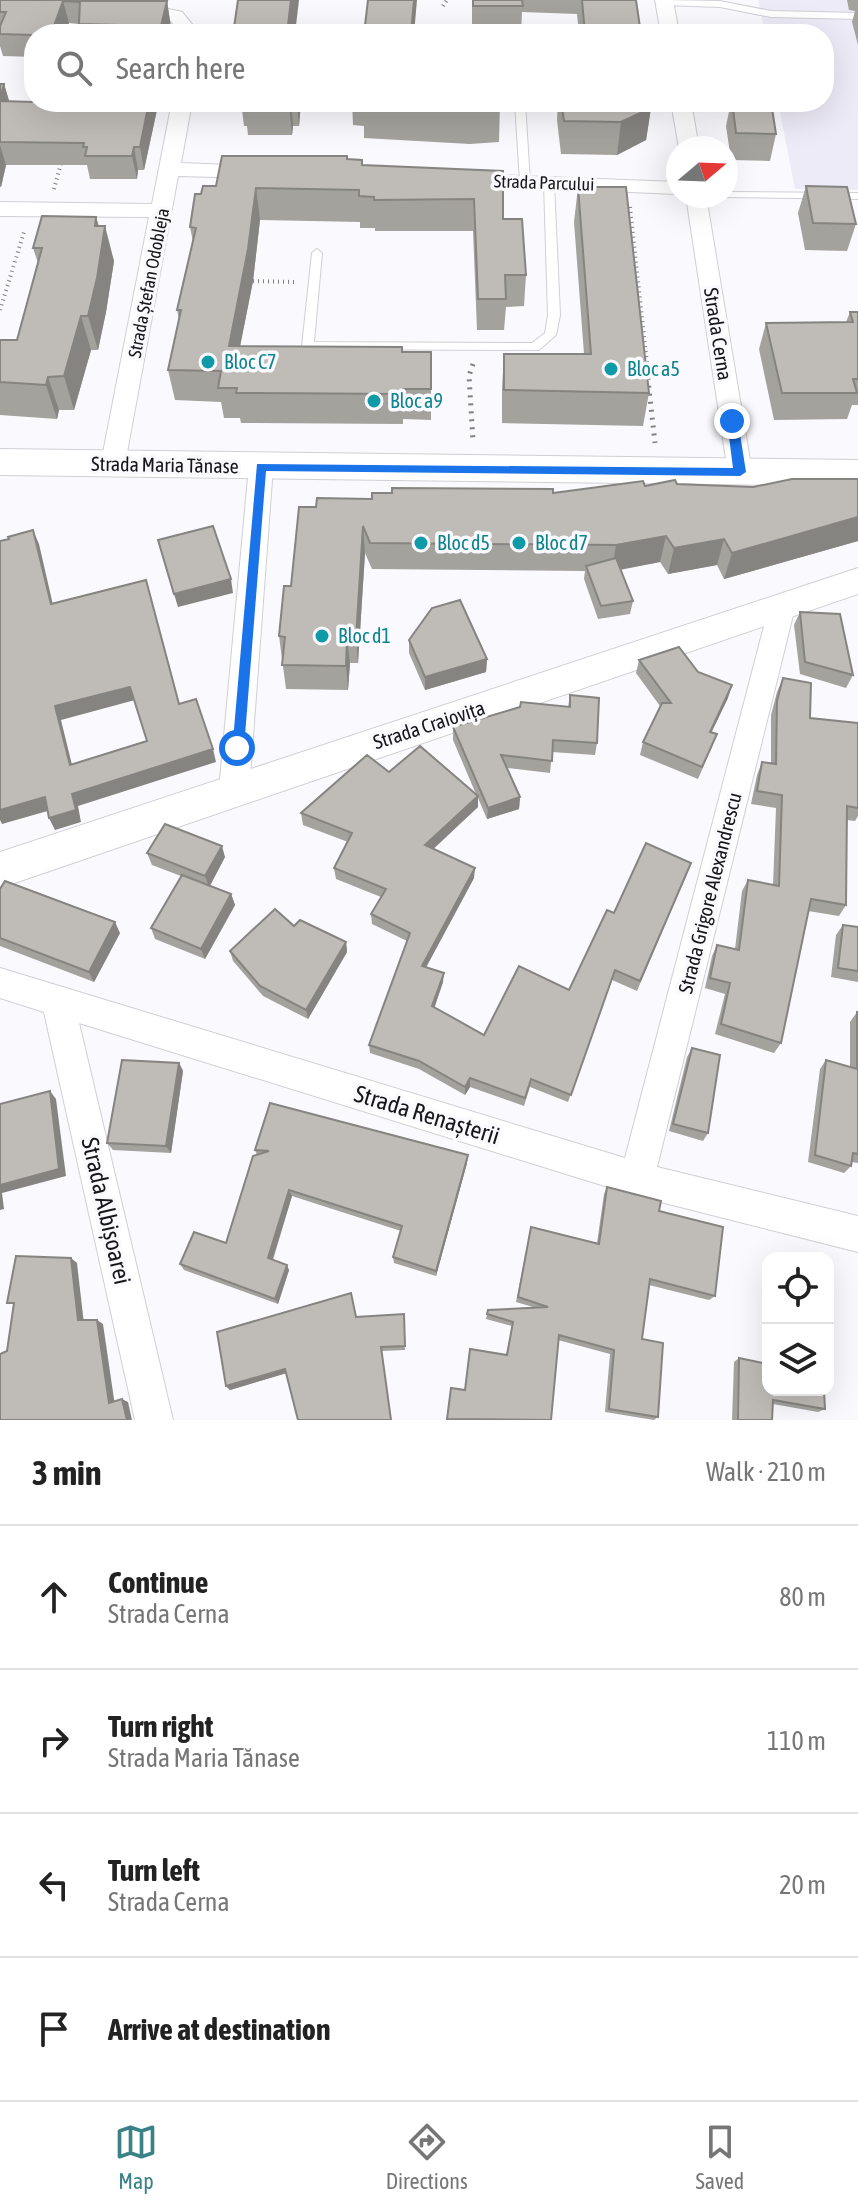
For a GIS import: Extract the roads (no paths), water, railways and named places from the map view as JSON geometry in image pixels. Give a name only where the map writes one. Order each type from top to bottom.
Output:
[{"type":"main road","name":"Strada Maria Tănase","points":[[0,462],[858,473]]},
{"type":"street","points":[[664,1],[668,24]]},
{"type":"street","points":[[121,6],[144,7],[176,16],[183,24]]},
{"type":"street","name":"Strada Ștefan Odobleja","points":[[113,463],[180,112]]},
{"type":"street","points":[[683,112],[687,136]]},
{"type":"street","points":[[170,169],[274,173]]},
{"type":"street","name":"Strada Parcului","points":[[445,179],[666,188]]},
{"type":"street","name":"Strada Cerna","points":[[698,208],[740,472]]},
{"type":"street","points":[[0,209],[162,211]]},
{"type":"street","points":[[234,790],[261,467]]},
{"type":"street","name":"Strada Craiovița","points":[[0,870],[858,581]]},
{"type":"street","name":"Strada Grigore Alexandrescu","points":[[637,1179],[782,607]]},
{"type":"street","name":"Strada Renașterii","points":[[0,983],[637,1179],[858,1234]]},
{"type":"street","name":"Strada Albișoarei","points":[[58,1003],[154,1420]]},
{"type":"lane","points":[[664,1],[720,4],[771,14],[858,16]]},
{"type":"lane","points":[[521,112],[525,182]]},
{"type":"lane","points":[[317,253],[308,346],[535,347],[550,335],[554,315],[549,183]]},
{"type":"lane","points":[[738,195],[858,196]]},
{"type":"place","name":"Bloc C7","points":[[208,362]]},
{"type":"place","name":"Bloc a5","points":[[611,369]]},
{"type":"place","name":"Bloc a9","points":[[374,401]]},
{"type":"place","name":"Bloc d5","points":[[421,543]]},
{"type":"place","name":"Bloc d7","points":[[519,543]]},
{"type":"place","name":"Bloc d1","points":[[322,636]]}]
